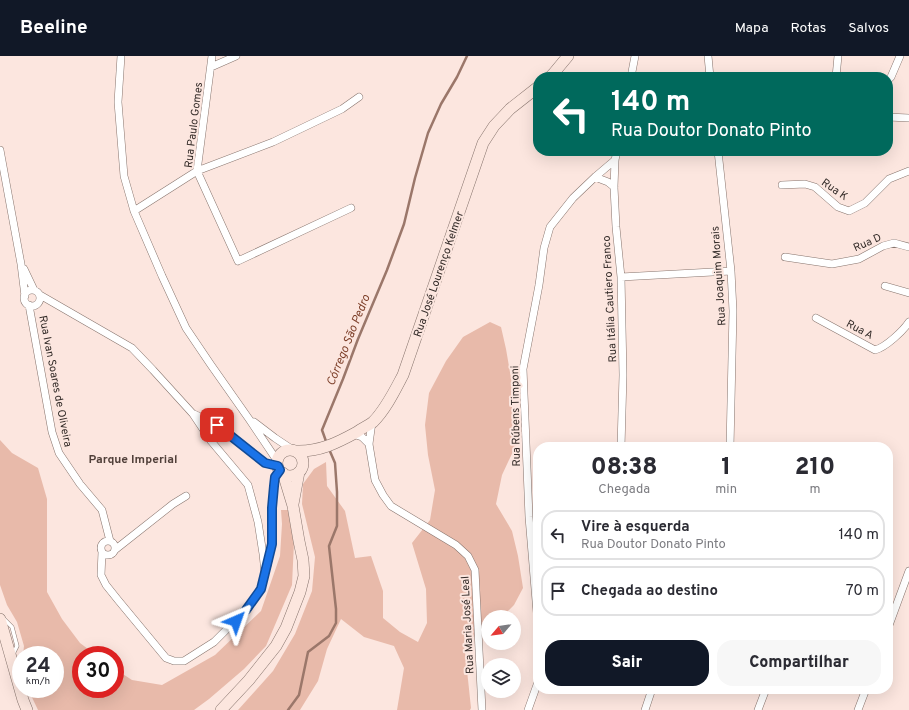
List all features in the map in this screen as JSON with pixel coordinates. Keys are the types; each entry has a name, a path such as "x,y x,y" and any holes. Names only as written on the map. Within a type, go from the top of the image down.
{"main road":[{"path":"555,72 568,56"},
{"name":"Rua José Lourenço Kelmer","path":"294,451 302,452 324,448 340,442 372,422 392,397 404,375 483,143 494,126 510,109 533,91"},
{"name":"Rua José Lourenço Kelmer","path":"301,469 324,448"},
{"path":"222,710 249,680 276,646 286,628 300,592 304,576 304,560 293,506 280,468 281,454 289,450 294,451 301,457 301,469 293,506"},
{"path":"280,468 291,476 295,475 301,469"},
{"path":"0,619 27,710"}],"street":[{"path":"121,56 118,102 124,176 134,211 186,328 210,365 249,419 280,468"},
{"name":"Rua Paulo Gomes","path":"212,56 197,171 238,261 351,208"},
{"path":"211,67 236,56"},
{"path":"632,72 635,56"},
{"path":"708,56 710,72"},
{"path":"836,72 838,56"},
{"path":"893,72 900,56"},
{"path":"134,211 197,171 273,142 342,109 359,97"},
{"path":"893,117 909,118"},
{"path":"0,150 21,264 26,301 29,305 35,305 39,301 37,292 21,264"},
{"name":"Rua Itália Cautiero Franco","path":"616,156 614,187 621,276 623,374 621,442"},
{"name":"Rua Joaquim Morais","path":"718,156 733,311 730,442"},
{"name":"Rua Rúbens Timponi","path":"533,565 529,517 523,369 539,285 544,248 550,227 573,198 594,177 615,160"},
{"name":"Rua K","path":"782,185 805,184 815,187 838,207 849,211 866,203 889,179 909,171"},
{"path":"594,177 608,182 614,187"},
{"name":"Rua D","path":"785,257 832,264 859,259 882,246 894,243 909,247"},
{"path":"621,276 730,271"},
{"path":"885,286 909,293"},
{"path":"25,296 29,290 37,292 132,348 193,414 211,441 248,485 258,522 265,573"},
{"name":"Rua Ivan Soares de Oliveira","path":"29,305 52,432 59,453 80,484 102,510 110,541"},
{"name":"Rua A","path":"816,318 876,350 880,349 904,329 909,322"},
{"path":"193,414 217,425 265,463 280,468"},
{"path":"249,419 294,451"},
{"name":"Rua Maria José Leal","path":"372,422 369,444 375,480 383,495 391,506 456,545 468,556 476,570 482,710"},
{"path":"353,434 362,437 369,444"},
{"path":"104,519 102,575 106,585 166,658 174,661 184,661 214,642 246,610 261,589 272,544 272,508 274,486 275,477 280,468"},
{"path":"102,575 110,556 116,549 173,504 186,496"},
{"path":"110,556 105,555 102,549 103,543 110,541 114,544 116,549"},
{"path":"893,614 909,571"},
{"path":"528,710 534,694"},
{"path":"644,710 650,694"},
{"path":"758,710 764,694"},
{"path":"858,710 864,694"}],"lane":[{"path":"0,614 12,627 17,646 11,657"}],"shaded area":[{"path":"490,322 501,327 512,384 512,414 516,445 502,475 496,504 512,531 523,588 514,605 509,610 481,610 481,633 464,642 470,710 397,710 404,668 394,646 364,637 341,619 327,649 318,681 300,710 238,710 273,671 295,634 312,591 315,557 302,504 303,484 314,469 326,462 327,486 345,511 355,558 371,556 383,591 383,618 400,632 418,642 427,623 426,589 412,543 430,520 435,490 428,455 425,425 429,393 446,361 463,337"},
{"path":"0,440 12,453 38,468 47,499 47,592 62,619 80,643 84,646 72,646 72,698 124,698 124,675 132,680 162,685 215,655 261,611 280,556 282,524 281,510 289,510 294,542 292,585 266,646 244,669 194,710 38,710 32,698 64,698 64,646 24,646 17,622 7,605 0,585"}],"waterway":[{"name":"Córrego São Pedro","path":"327,444 322,430 387,270 404,224 428,133 441,104 457,77 467,56"},
{"name":"Córrego São Pedro","path":"288,710 299,695 308,652 329,636 336,623 336,609 329,546 337,526 337,492 335,463 329,449"}],"district":[{"name":"Parque Imperial","path":"133,459"}],"route":[{"path":"217,425 265,463 278,466 280,470 275,477 272,508 272,544 261,589 236,621"}]}
